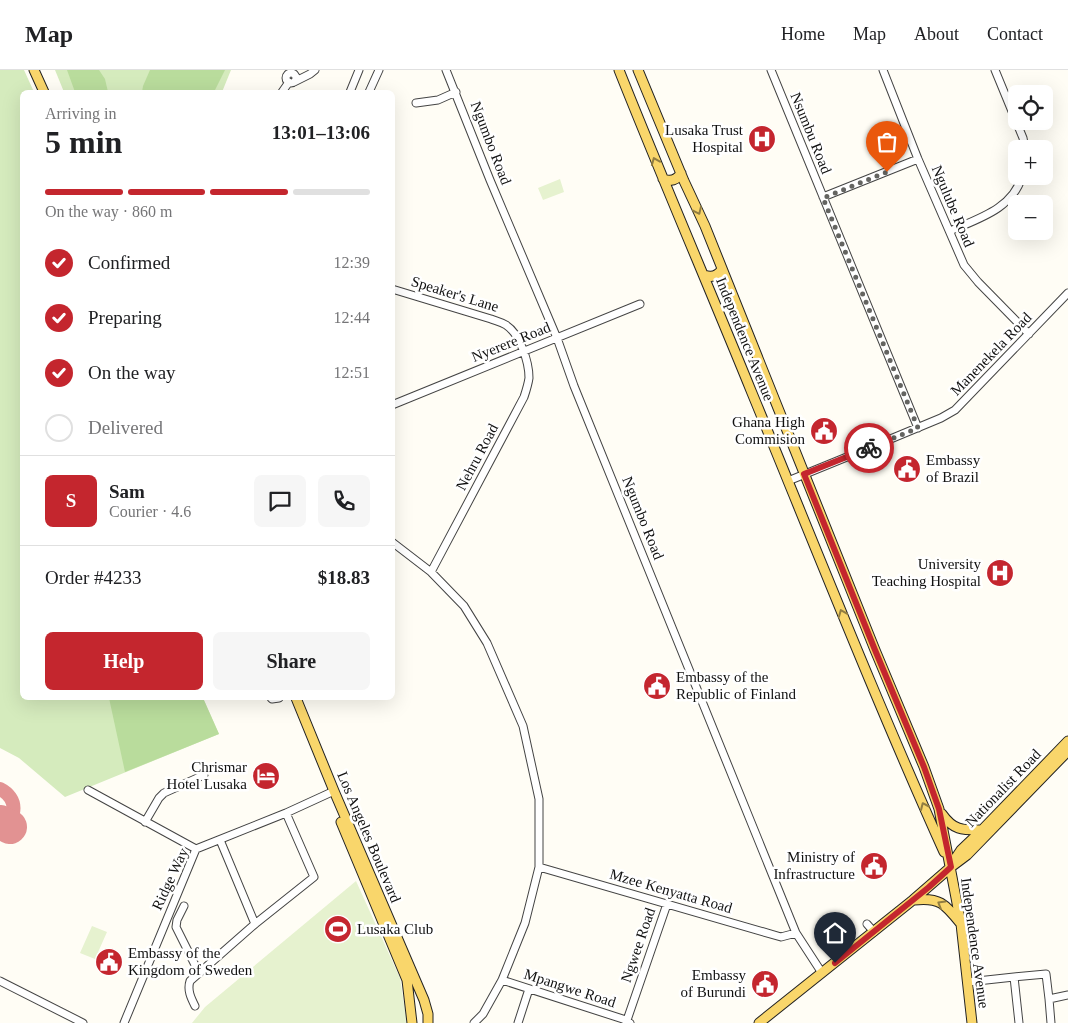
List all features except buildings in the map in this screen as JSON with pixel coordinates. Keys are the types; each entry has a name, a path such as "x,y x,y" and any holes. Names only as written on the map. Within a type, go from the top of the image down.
{"main road":[{"path":"34,70 43,90"},
{"path":"40,70 48,90"},
{"name":"Independence Avenue","path":"619,70 860,658 951,867"},
{"name":"Independence Avenue","path":"638,70 705,226 875,650 924,767 939,809 961,924 972,1023"},
{"path":"665,183 683,177"},
{"path":"706,280 724,273"},
{"path":"860,658 875,650"},
{"name":"Los Angeles Boulevard","path":"291,700 424,1000 428,1014 428,1023"},
{"name":"Los Angeles Boulevard","path":"297,700 407,980 412,1023"},
{"name":"Nationalist Road","path":"951,867 961,850 1068,741"},
{"name":"Nationalist Road","path":"951,867 967,855 1068,750"},
{"path":"939,809 948,822 958,829 982,830"},
{"path":"759,1023 874,932 951,867"},
{"path":"913,900 930,899 938,901 961,924"},
{"name":"Los Angeles Boulevard","path":"418,987 423,1023"},
{"name":"Los Angeles Boulevard","path":"408,988 414,998 418,1023"}],"street":[{"path":"351,90 359,70"},
{"path":"370,90 379,70"},
{"name":"Ngumbo Road","path":"446,70 557,338 574,386 796,933 822,973"},
{"name":"Nsumbu Road","path":"771,70 918,428"},
{"name":"Ngulube Road","path":"883,70 918,159 962,260 971,274 1028,334"},
{"path":"996,70 1008,101"},
{"path":"292,82 286,78 287,75 312,72"},
{"path":"284,90 292,82 312,72"},
{"path":"416,102 438,100 456,92"},
{"path":"823,198 918,159"},
{"path":"950,231 1002,206 1018,185"},
{"name":"Speaker's Lane","path":"395,290 501,322 513,332 523,352"},
{"name":"Manenekela Road","path":"788,480 949,414 962,405 1068,293"},
{"name":"Nyerere Road","path":"395,404 640,304"},
{"name":"Nehru Road","path":"431,572 524,397 529,376 523,352"},
{"path":"395,544 431,572 464,606 487,643 523,726 538,799 539,866 525,923 502,980 483,1014 474,1023"},
{"path":"145,822 164,793 204,776"},
{"path":"88,790 196,849"},
{"name":"Ridge Way","path":"124,1023 196,849 286,813 332,792"},
{"path":"196,1006 188,986 190,981 255,924 314,877 286,813"},
{"path":"220,840 255,924"},
{"name":"Mzee Kenyatta Road","path":"539,866 781,937 796,933"},
{"name":"Ngwee Road","path":"627,1022 667,904"},
{"path":"184,906 177,920 176,927 199,973"},
{"path":"867,924 874,932"},
{"path":"968,982 1046,974 1050,998 1050,1023"},
{"path":"1014,977 1019,1023"},
{"name":"Mpangwe Road","path":"502,980 627,1022"},
{"path":"0,981 83,1023"},
{"path":"518,1023 528,989"},
{"path":"1050,998 1068,996"}],"green space":[{"path":"0,70 24,70 33,90 20,90 20,700 204,700 219,734 65,797 19,758 0,748"},
{"path":"55,70 231,70 223,90 63,90"},
{"path":"67,70 99,70 105,79 108,90 74,90"},
{"path":"150,70 225,70 215,90 142,90"},
{"path":"560,179 564,192 543,200 538,188"},
{"path":"109,700 204,700 219,734 125,772"},
{"name":"Lusaka Club","path":"356,881 400,978 407,1023 192,1023 205,1007"},
{"path":"92,926 107,932 95,959 80,953"}],"taxiway":[{"path":"0,789 10,797 14,808 10,819 0,828"}],"runway":[{"path":"0,822 10,827"}],"way so far":[{"path":"869,448 918,428 823,198 887,172"}],"place":[{"name":"Lusaka Trust Hospital","path":"762,139"},
{"name":"Ghana High Commision","path":"824,431"},
{"name":"Embassy of Brazil","path":"907,469"},
{"name":"University Teaching Hospital","path":"1000,573"},
{"name":"Embassy of the Republic of Finland","path":"657,686"},
{"name":"Chrismar Hotel Lusaka","path":"266,776"},
{"name":"Ministry of Infrastructure","path":"874,866"},
{"name":"Lusaka Club","path":"338,929"},
{"name":"Embassy of the Kingdom of Sweden","path":"109,962"},
{"name":"Embassy of Burundi","path":"765,984"}],"route":[{"path":"835,963 951,867 939,809 924,767 804,474 869,448"}]}
